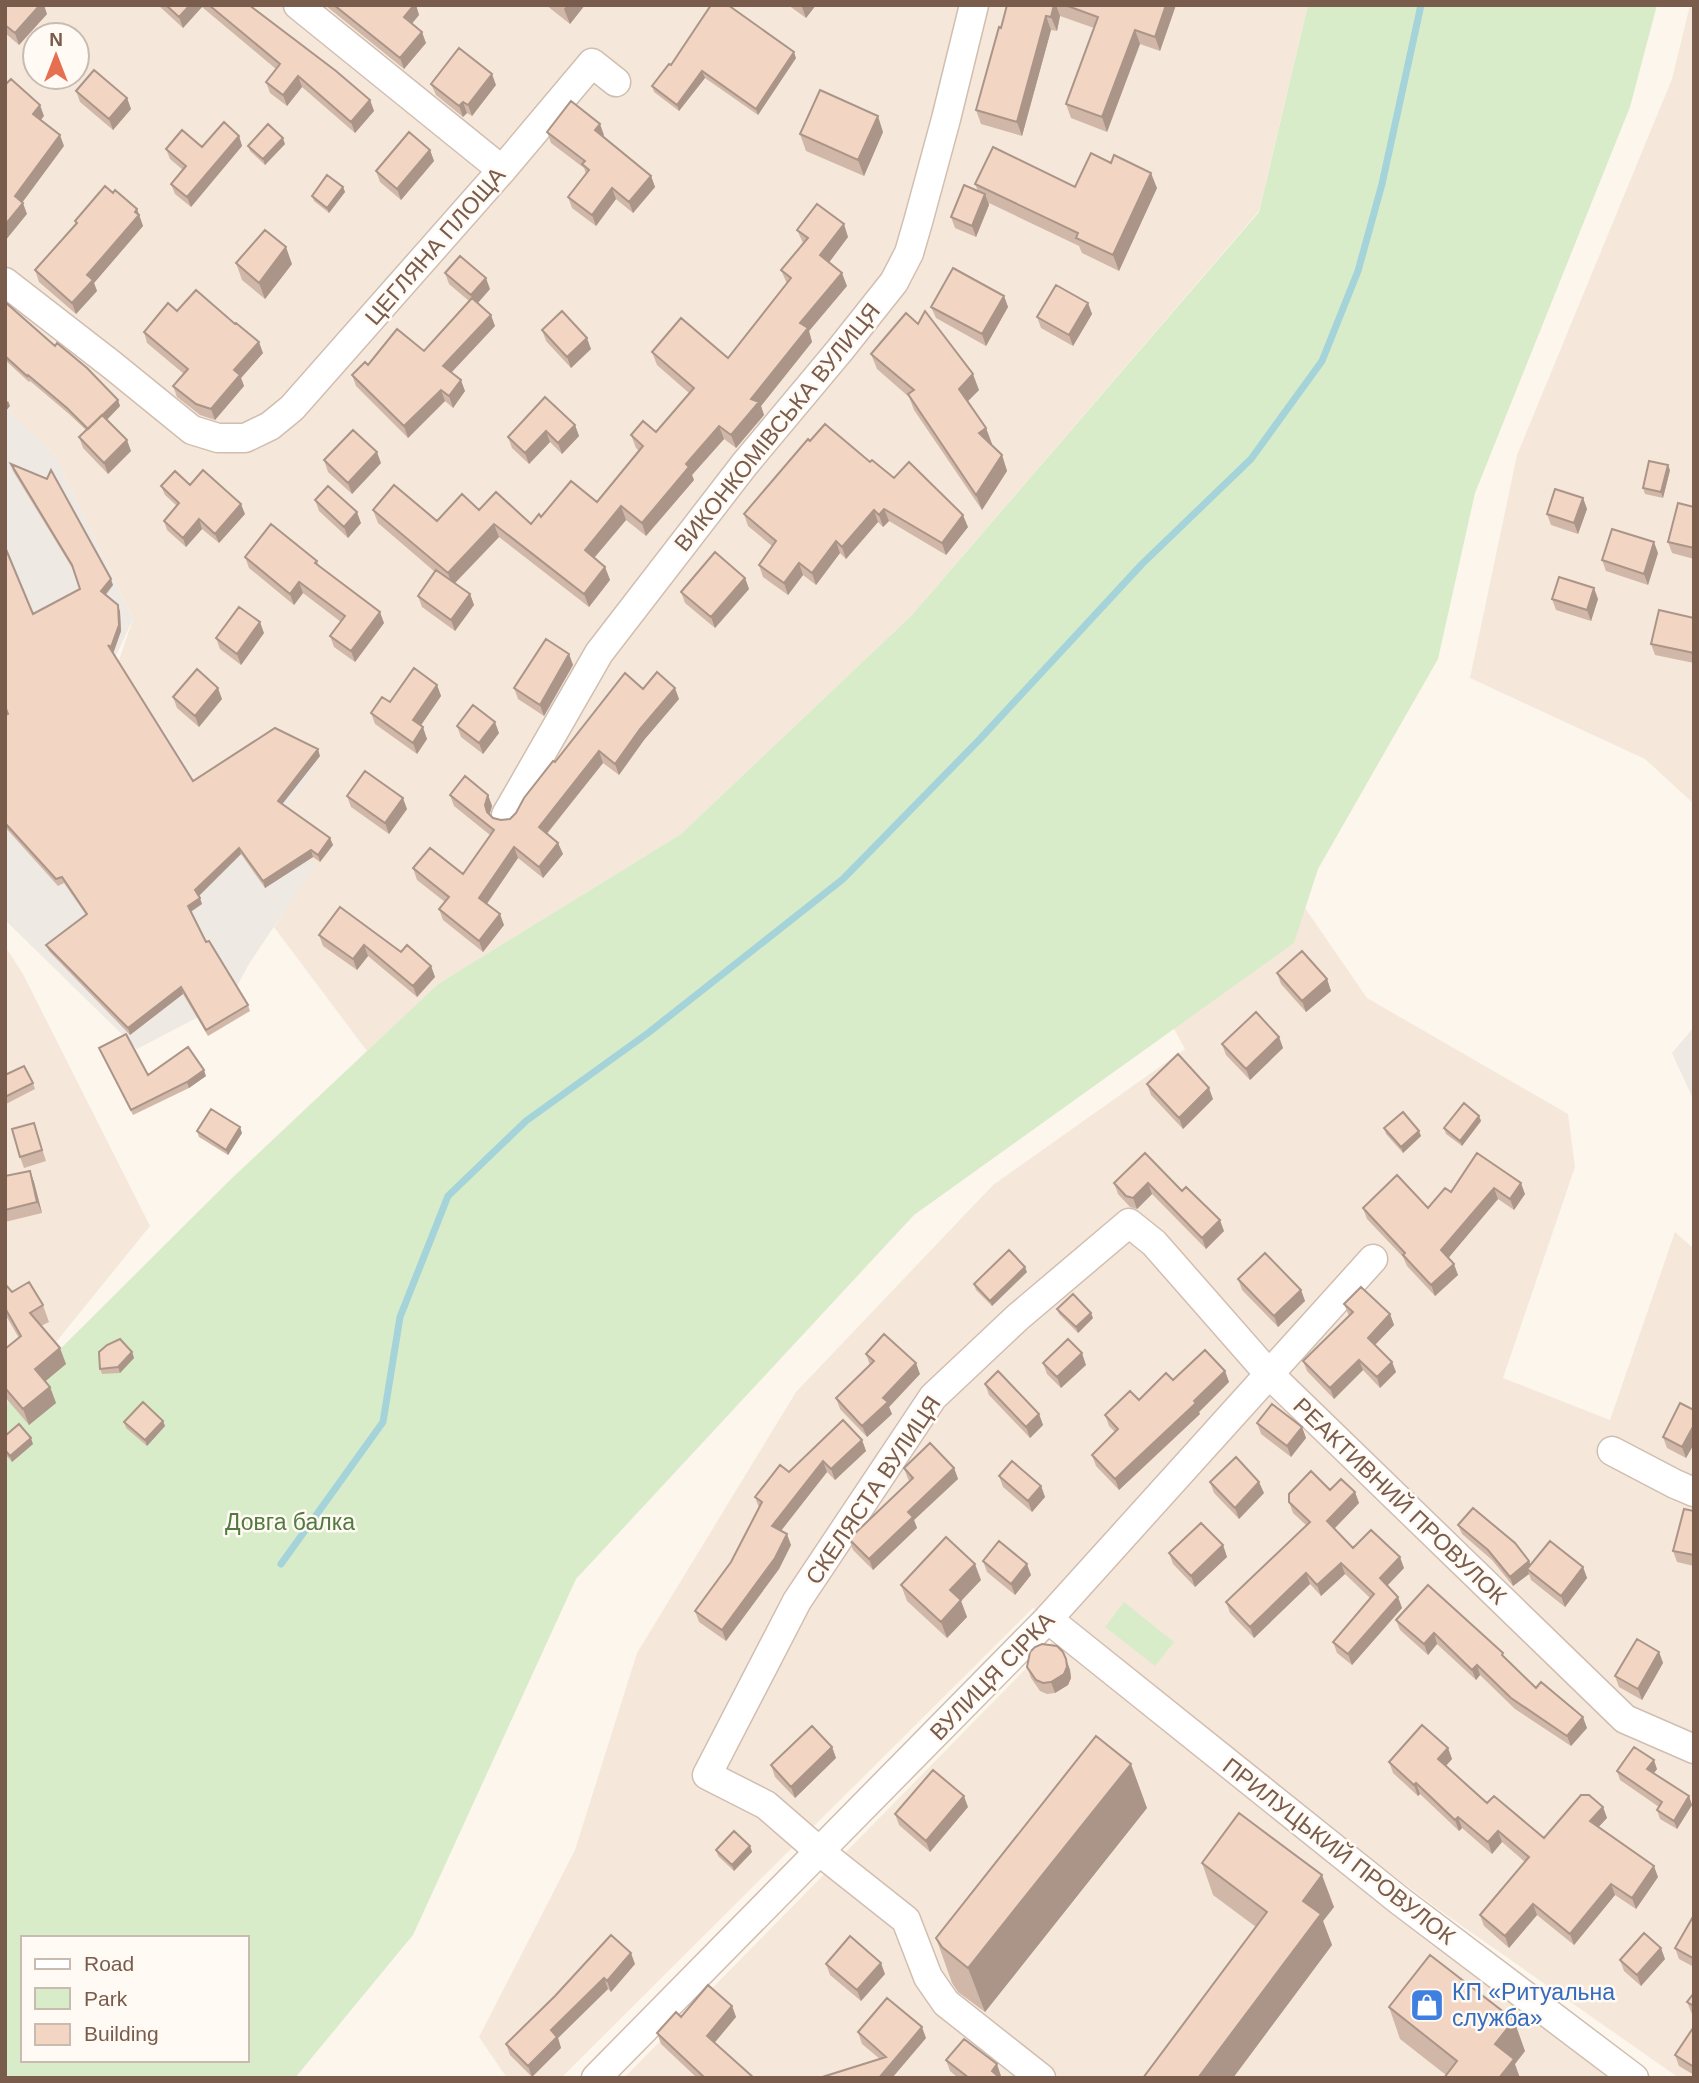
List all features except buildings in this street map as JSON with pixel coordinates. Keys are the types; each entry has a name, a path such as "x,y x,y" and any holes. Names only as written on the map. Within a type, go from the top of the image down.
{"street":[{"path":"298,5 502,170"},
{"name":"ВИКОНКОМІВСЬКА ВУЛИЦЯ","path":"506,815 599,653 744,465 894,282 909,253 918,222 974,5"},
{"name":"ЦЕГЛЯНА ПЛОЩА","path":"5,282 192,430 218,438 245,438 270,426 292,408 502,170 592,63 616,82"},
{"name":"РЕАКТИВНИЙ ПРОВУЛОК","path":"1129,1223 1154,1242 1269,1374 1625,1719 1694,1749"},
{"name":"СКЕЛЯСТА ВУЛИЦЯ","path":"819,1852 766,1805 707,1774 797,1601 933,1397 1018,1317 1129,1223"},
{"name":"ВУЛИЦЯ СІРКА","path":"596,2078 1048,1619 1373,1259"},
{"path":"1612,1451 1694,1492"},
{"name":"ПРИЛУЦЬКИЙ ПРОВУЛОК","path":"1048,1619 1400,1901 1634,2078"},
{"path":"819,1852 906,1920 928,1978 946,2003 1041,2078"}],"shaded area":[{"path":"5,5 1308,5 1259,211 912,615 681,834 438,984 367,1051 274,927 314,865 197,781 118,663 133,619 56,457 5,407"},
{"path":"1690,5 1694,5 1694,804 1645,759 1470,678 1517,455 1672,79"},
{"path":"5,407 56,457 133,619 115,658 197,781 278,731 323,755 269,832 315,865 249,964 229,1001 137,1049 5,920"},
{"path":"1267,853 1367,998 1568,1114 1575,1167 1503,1378 1610,1420 1675,1232 1694,1249 1694,2078 1679,2078 1442,1912 1033,1608 561,2078 507,2078 479,2037 575,1850 637,1653 796,1392 993,1185 1185,1049 1121,932"},
{"path":"5,946 23,974 150,1226 10,1399 5,1409"},
{"path":"1694,1027 1694,1101 1672,1053"},
{"path":"1053,1641 1610,2078 624,2078"}],"green space":[{"name":"Довга балка","path":"1308,5 1657,5 1630,107 1475,493 1438,659 1318,869 1294,943 914,1215 576,1579 413,1935 295,2078 5,2078 5,1409 10,1399 230,1180 438,984 681,834 912,615 1259,212"},
{"path":"1124,1602 1174,1642 1155,1666 1105,1627"}],"waterway":[{"path":"281,1564 383,1422 400,1317 448,1196 526,1121 648,1033 843,879 980,739 1142,564 1251,459 1322,361 1358,271 1382,184 1421,5"}],"place":[{"name":"КП «Ритуальна служба»","path":"1427,2005"}]}
